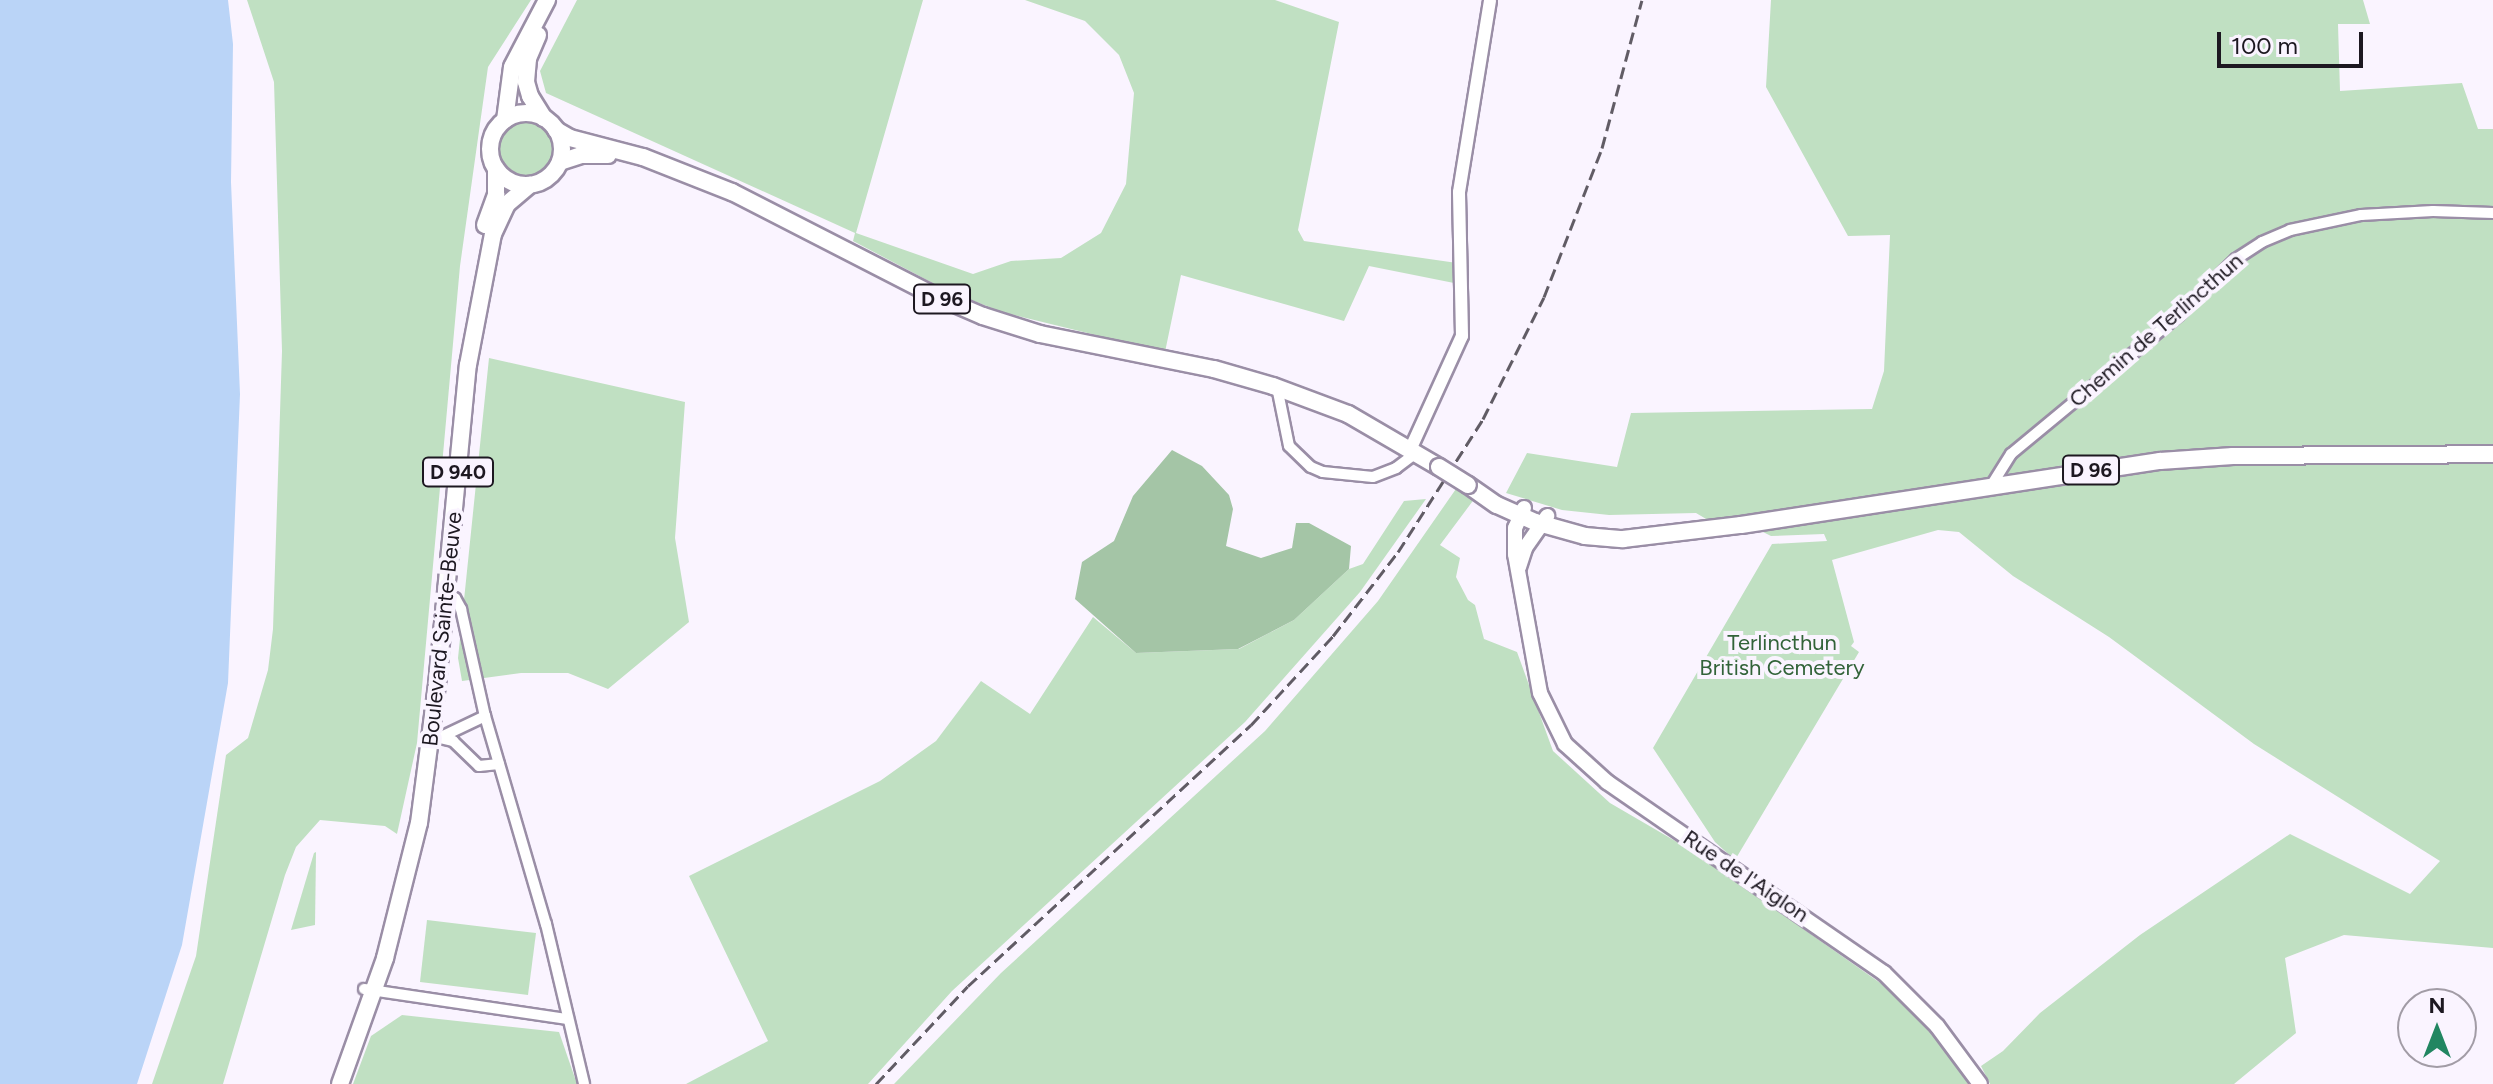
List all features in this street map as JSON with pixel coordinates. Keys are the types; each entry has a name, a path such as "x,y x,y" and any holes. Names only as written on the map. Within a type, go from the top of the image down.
{"main road":[{"path":"547,0 510,72 509,108 491,143 496,169 509,181 530,185 548,178 560,162 562,147 528,92 527,69 535,42 558,0"},
{"path":"505,120 524,113 550,124"},
{"name":"D 96","path":"550,124 570,138 636,155 702,180 959,307 1040,334 1230,373 1348,414 1468,485 1545,520 1620,531 1693,531 2195,458 2493,454"},
{"name":"D 96","path":"560,162 585,154 611,155 702,180"},
{"name":"D 940","path":"481,294 483,237 496,194 496,169"},
{"name":"D 940","path":"481,294 498,217 513,197 530,185"},
{"name":"Boulevard Sainte-Beuve","path":"340,1084 409,866 425,773 436,737 468,365 481,294"},
{"name":"Rue de l'Aiglon","path":"1522,512 1513,542 1540,693 1550,720 1580,760 1877,967 1937,1026 1980,1084"},
{"path":"1519,567 1525,548 1545,520"},
{"name":"Boulevard Sainte-Beuve","path":"331,1084 369,991"}],"street":[{"path":"1277,387 1289,446 1311,467 1373,477 1401,465 1413,451 1462,336 1459,182 1490,0"},
{"name":"Chemin de Terlincthun","path":"1991,486 1998,469 2011,454 2179,315 2236,259 2262,242 2290,230 2361,215 2493,213"},
{"path":"446,596 455,598 461,609 485,716 534,876 584,1084"},
{"path":"436,737 485,716"},
{"path":"436,737 457,744 479,766 499,764"},
{"path":"369,991 568,1019"}],"green space":[{"path":"247,0 531,0 488,67 460,266 417,743 397,834 385,826 320,820 296,847 285,875 223,1084 152,1084 196,956 226,755 248,738 268,670 273,629 282,351 274,82"},
{"path":"577,0 923,0 856,233 973,274 1011,261 1061,258 1101,233 1126,184 1134,93 1119,55 1085,21 1025,0 1275,0 1339,22 1298,230 1304,241 1457,263 1459,284 1369,266 1344,321 1181,275 1165,352 1002,312 946,290 853,241 855,233 546,93 540,71"},
{"path":"1771,0 2363,0 2370,24 2338,24 2340,91 2462,83 2478,129 2493,129 2493,446 2262,448 2140,454 1713,523 1696,513 1609,515 1562,510 1506,493 1527,453 1617,467 1631,413 1872,409 1884,371 1890,235 1848,236 1766,87"},
{"path":"526,120 537,122 546,129 553,138 553,160 546,169 537,176 526,178 515,176 506,169 499,160 497,149 499,138 506,129 515,122"},
{"path":"489,358 685,402 675,538 689,622 608,689 568,673 521,673 462,681 458,658"},
{"path":"1172,450 1202,466 1229,495 1233,509 1226,546 1261,558 1292,548 1296,523 1309,523 1351,546 1349,569 1294,620 1238,649 1136,653 1075,599 1082,562 1114,541 1133,496"},
{"name":"Terlincthun British Cemetery","path":"2290,462 2493,462 2493,948 2344,935 2285,958 2296,1033 2234,1084 1990,1084 1981,1066 2003,1051 2040,1013 2140,935 2290,834 2410,894 2440,861 2254,744 2109,637 2013,576 1959,532 1938,530 1832,560 1854,642 1851,646 1859,652 1735,860 1715,842 1653,748 1772,544 1827,541 1824,534 1771,536 1757,529 2104,475 2174,467"},
{"path":"1458,486 1475,498 1440,545 1460,558 1456,577 1468,600 1475,605 1484,639 1517,652 1553,751 1610,803 1689,849 1896,994 1949,1054 1968,1084 894,1084 1001,973 1265,731 1378,601"},
{"path":"1426,499 1360,592 1245,722 952,991 868,1084 686,1084 768,1041 689,876 880,781 936,741 981,681 1030,714 1093,617 1136,653 1239,649 1294,620 1349,569 1363,564 1404,501"},
{"path":"314,853 315,925 291,930"},
{"path":"427,920 536,933 528,995 420,982"},
{"path":"402,1015 559,1032 577,1084 353,1084 371,1036"}],"water":[{"path":"0,0 228,0 233,44 231,182 240,394 228,683 182,945 137,1084 0,1084"}],"railway":[{"path":"876,1084 968,986 1251,725 1333,636 1398,552 1483,419 1544,297 1602,148 1642,0"}]}
